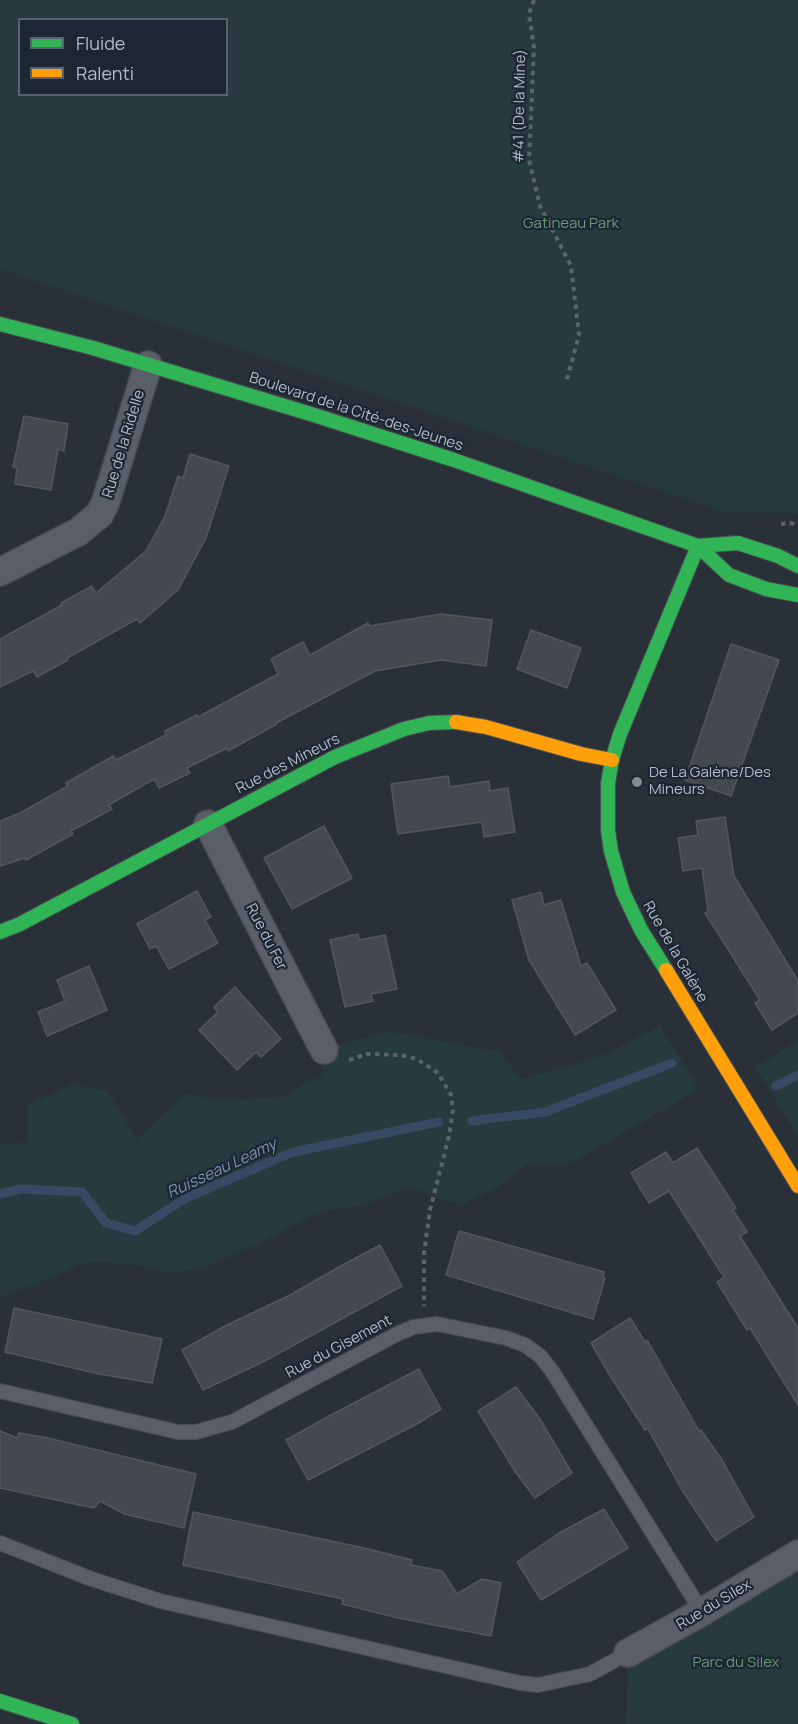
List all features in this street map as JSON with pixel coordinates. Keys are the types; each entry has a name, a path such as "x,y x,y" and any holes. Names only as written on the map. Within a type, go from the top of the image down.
{"main road":[{"name":"Boulevard de la Cité-des-Jeunes","path":"0,324 93,348 445,457 698,546 738,543 778,556 798,566"},
{"name":"Boulevard de la Cité-des-Jeunes","path":"698,546 729,575 766,589 798,595"},
{"name":"Rue de la Galène","path":"698,546 620,734 608,783 608,830 616,872 623,892 651,948 798,1186"},
{"name":"Rue des Mineurs","path":"0,933 335,757 404,729 429,723 453,722 486,727 581,754 612,760"},
{"path":"0,1701 72,1724"}],"street":[{"name":"Rue de la Ridelle","path":"0,572 78,532 100,514 148,365"},
{"name":"Rue du Fer","path":"208,824 324,1050"},
{"name":"Rue du Silex","path":"628,1653 702,1612 798,1554"}],"lane":[{"name":"Rue du Gisement","path":"0,1391 178,1432 196,1432 232,1422 399,1333 425,1324 454,1326 506,1338 525,1345 540,1356 552,1371 702,1612"},
{"path":"0,1543 89,1578 160,1601 520,1683 547,1683 591,1674 628,1653"}],"path":[{"name":"#41 (De la Mine)","path":"534,0 529,14 534,48 529,160 540,206 570,266 579,335 566,383"},
{"path":"324,1050 351,1060 367,1054 401,1055 417,1059 438,1073 451,1095 453,1110 449,1136 429,1210 424,1253 425,1324"}],"green space":[{"name":"Gatineau Park","path":"0,0 798,0 798,515 725,512 0,269"},
{"path":"660,1026 699,1089 572,1163 527,1164 498,1187 463,1204 409,1187 367,1204 317,1213 259,1244 202,1268 169,1273 144,1266 99,1262 78,1264 59,1275 0,1298 0,1145 28,1142 27,1105 73,1084 108,1092 137,1139 186,1093 224,1101 288,1096 303,1083 322,1075 324,1050 386,1031 501,1052 520,1079 607,1053"},
{"path":"798,1041 798,1136 755,1067"},
{"name":"Parc du Silex","path":"798,1554 798,1724 626,1724 628,1653"}],"building":[{"path":"24,416 68,424 64,451 58,449 51,490 15,484 17,468 13,467"},
{"path":"190,454 229,466 206,538 178,590 140,623 137,619 37,677 33,671 0,687 0,639 92,586 96,593 146,551 165,516 178,476 183,478"},
{"path":"441,614 492,620 486,666 441,660 375,671 228,751 227,748 187,768 190,773 159,788 154,779 109,805 112,809 71,831 73,834 26,860 25,858 0,866 0,821 22,812 68,786 66,783 113,756 116,760 166,735 165,731 197,715 198,717 278,674 271,659 303,642 310,655 368,623 369,626"},
{"path":"531,630 581,648 567,688 517,669"},
{"path":"731,644 779,660 731,796 685,780"},
{"path":"448,776 450,787 489,781 490,791 508,788 515,832 484,837 482,822 398,834 391,784"},
{"path":"725,817 734,876 798,981 798,1013 772,1030 755,1003 760,1000 705,913 708,911 702,868 683,871 678,838 698,835 696,821"},
{"path":"324,826 352,878 292,909 264,858"},
{"path":"197,891 211,917 205,920 218,943 169,969 156,946 150,949 137,924"},
{"path":"541,892 544,905 561,900 581,966 587,963 616,1010 575,1035 529,960 512,900"},
{"path":"358,934 359,940 385,935 397,989 371,994 373,1001 345,1007 330,940"},
{"path":"89,966 107,1010 47,1036 38,1012 65,1001 57,980"},
{"path":"235,987 281,1039 261,1057 256,1052 237,1070 199,1030 218,1012 214,1007"},
{"path":"697,1148 736,1208 733,1210 747,1232 740,1236 798,1328 798,1405 750,1328 747,1330 717,1282 724,1277 669,1191 649,1203 631,1173 666,1152 673,1163"},
{"path":"459,1231 604,1272 603,1278 605,1278 593,1319 446,1275"},
{"path":"380,1245 402,1286 261,1363 203,1390 182,1350 227,1325 290,1295"},
{"path":"14,1308 162,1339 152,1383 99,1374 5,1352"},
{"path":"630,1318 645,1342 647,1340 699,1431 701,1430 722,1460 754,1517 716,1541 682,1490 648,1429 645,1430 591,1343"},
{"path":"419,1369 441,1409 417,1424 308,1480 286,1440"},
{"path":"516,1387 540,1419 572,1473 535,1498 516,1473 478,1411"},
{"path":"0,1431 17,1438 19,1433 48,1438 196,1474 184,1528 124,1514 100,1501 94,1508 0,1488"},
{"path":"604,1509 628,1548 541,1600 517,1562 559,1533"},
{"path":"193,1512 412,1560 411,1565 442,1571 457,1594 482,1579 501,1583 491,1636 398,1618 342,1604 343,1599 183,1565"}],"waterway":[{"name":"Ruisseau Leamy","path":"472,1121 545,1112 672,1063"},
{"path":"776,1086 798,1075"},
{"name":"Ruisseau Leamy","path":"0,1194 21,1189 82,1192 106,1223 135,1231 186,1198 293,1152 439,1122"}],"traffic: fast":[{"path":"0,324 93,348 314,415 454,460 698,546 738,543 778,556 798,566"},
{"path":"666,970 641,930 623,892 611,851 608,830 608,783 620,734 698,546"},
{"path":"698,546 729,575 766,589 798,595"},
{"path":"0,932 20,924 335,757 404,729 429,723 456,722"},
{"path":"0,1701 72,1724"}],"traffic: slow":[{"path":"456,722 486,727 581,754 612,760"},
{"path":"666,970 798,1186"}],"place":[{"name":"De La Galène/Des Mineurs","path":"637,782"}]}
